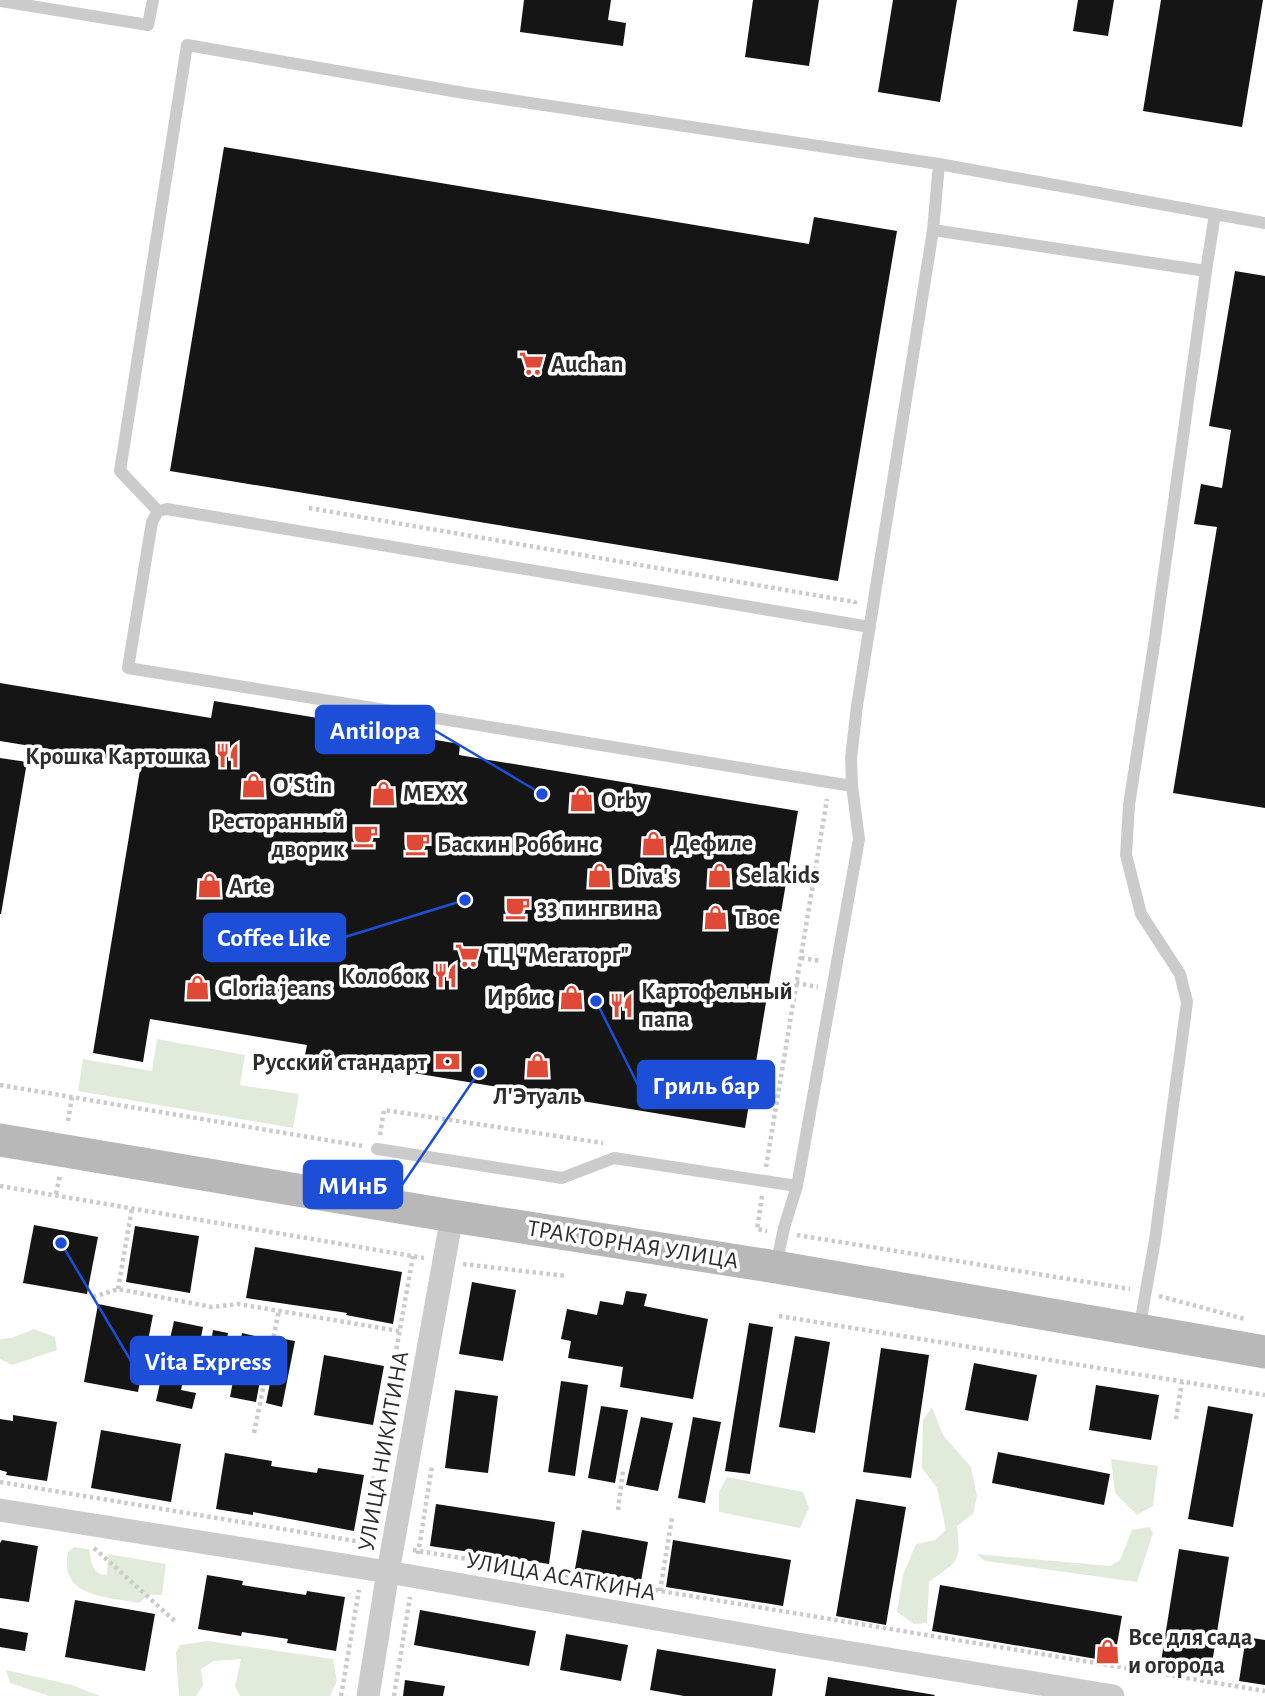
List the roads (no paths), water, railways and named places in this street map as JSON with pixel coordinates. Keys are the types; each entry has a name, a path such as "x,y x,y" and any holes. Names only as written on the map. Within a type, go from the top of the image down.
{"main road":[{"name":"ТРАКТОРНАЯ УЛИЦА","path":"0,1140 452,1216 776,1266 1265,1352"}],"street":[{"name":"УЛИЦА НИКИТИНА","path":"368,1696 452,1216"},
{"name":"УЛИЦА АСАТКИНА","path":"0,1510 388,1572 1113,1696"}],"lane":[{"path":"0,1 148,25 153,0"},
{"path":"158,511 120,471 187,45 464,93 939,164 1265,223"},
{"path":"776,1266 797,1186 859,839 851,758 933,230 939,164"},
{"path":"1138,1330 1146,1291 1187,1002 1180,974 1141,914 1126,855 1129,805 1215,214"},
{"path":"933,230 1206,271"},
{"path":"852,786 128,668 152,522 158,511 167,509 870,627"},
{"path":"377,1149 562,1178 614,1158 797,1186"}],"place":[{"name":"Auchan","path":"531,364"},
{"name":"Крошка Картошка","path":"227,756"},
{"name":"O'Stin","path":"253,785"},
{"name":"MEXX","path":"383,793"},
{"name":"Antilopa","path":"542,794"},
{"name":"Orby","path":"581,800"},
{"name":"Ресторанный дворик","path":"365,835"},
{"name":"Дефиле","path":"653,843"},
{"name":"Баскин Роббинс","path":"417,844"},
{"name":"Selakids","path":"719,875"},
{"name":"Diva's","path":"600,876"},
{"name":"Arte","path":"209,886"},
{"name":"Coffee Like","path":"465,900"},
{"name":"33 пингвина","path":"517,908"},
{"name":"Твое","path":"715,917"},
{"name":"ТЦ \"Мегаторг\"","path":"467,955"},
{"name":"Колобок","path":"446,976"},
{"name":"Gloria jeans","path":"198,988"},
{"name":"Ирбис","path":"571,997"},
{"name":"Гриль бар","path":"596,1001"},
{"name":"Картофельный папа","path":"621,1005"},
{"name":"Русский стандарт","path":"447,1062"},
{"name":"Л'Этуаль","path":"537,1065"},
{"name":"МИнБ","path":"479,1072"},
{"name":"Vita Express","path":"61,1243"},
{"name":"Все для сада и огорода","path":"1108,1651"}]}
